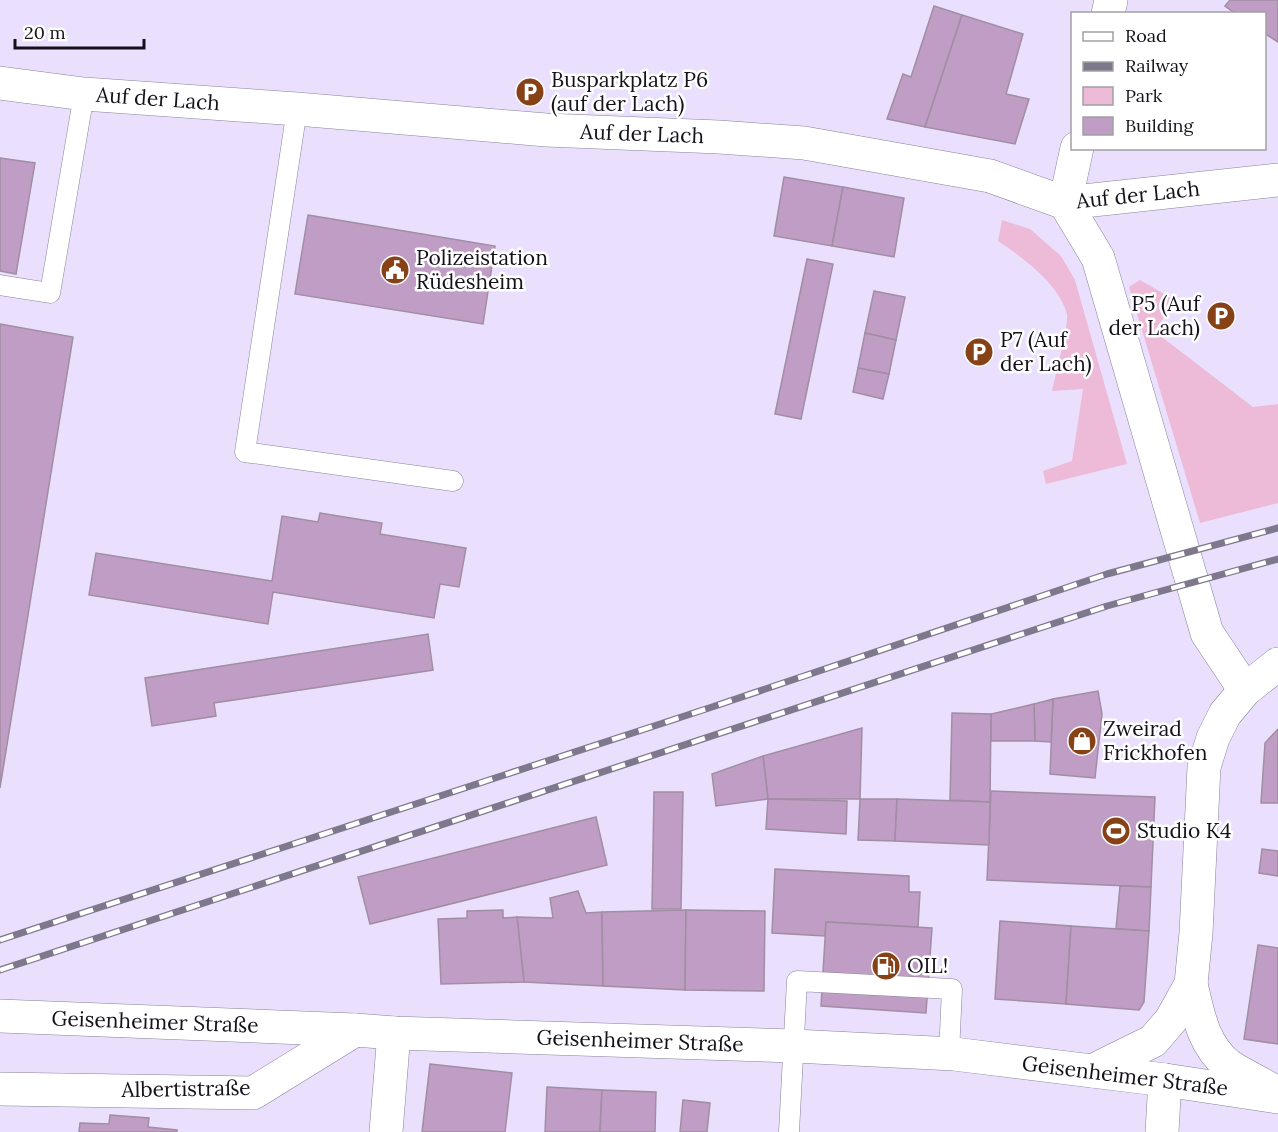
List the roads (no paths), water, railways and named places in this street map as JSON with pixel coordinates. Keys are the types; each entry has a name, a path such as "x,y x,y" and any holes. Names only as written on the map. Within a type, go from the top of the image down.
{"street":[{"name":"Auf der Lach","path":"0,83 84,94 546,130 804,143 990,176 1065,203 1278,180"},
{"path":"1077,150 1065,203 1098,258 1207,633 1245,690"},
{"path":"1278,664 1245,690 1225,714 1213,738 1204,767 1196,933 1191,984 1198,1017 1208,1043 1228,1065 1278,1095"},
{"path":"1092,1071 1153,1041 1171,1020 1191,984"},
{"name":"Geisenheimer Straße","path":"0,1016 949,1054 1278,1095"},
{"name":"Albertistraße","path":"0,1089 252,1093 355,1030"},
{"path":"386,1132 394,1033"},
{"path":"1162,1132 1165,1080"}],"lane":[{"path":"0,285 50,292 84,94"},
{"path":"297,109 245,452 453,481"},
{"path":"789,1132 797,981 952,989 949,1054"}],"railway":[{"path":"0,940 709,708 1107,574 1278,528"},
{"path":"0,970 1107,606 1278,559"}],"place":[{"name":"Busparkplatz P6 (auf der Lach)","path":"530,92"},
{"name":"Polizeistation Rüdesheim","path":"395,270"},
{"name":"P5 (Auf der Lach)","path":"1221,316"},
{"name":"P7 (Auf der Lach)","path":"979,352"},
{"name":"Zweirad Frickhofen","path":"1082,741"},
{"name":"Studio K4","path":"1116,831"},
{"name":"OIL!","path":"886,966"}]}
